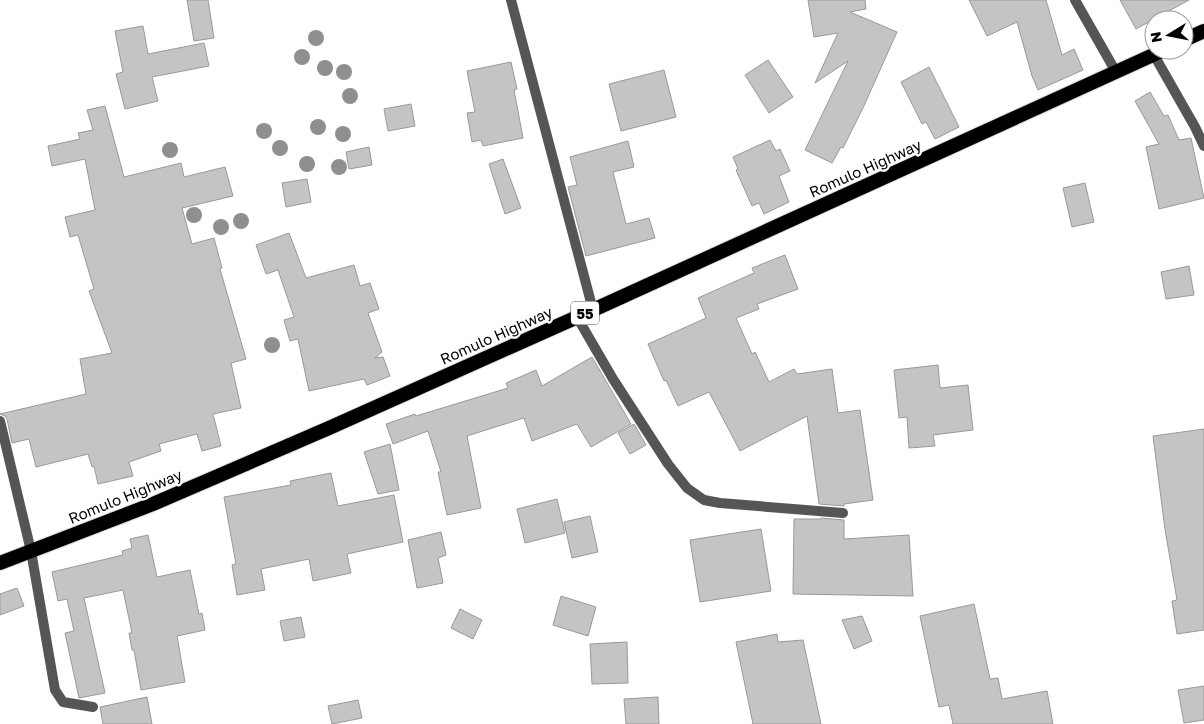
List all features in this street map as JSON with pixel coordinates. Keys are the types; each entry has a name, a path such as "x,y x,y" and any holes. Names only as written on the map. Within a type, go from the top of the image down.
{"highway":[{"name":"Romulo Highway","path":"0,563 153,504 329,428 1144,60"}],"street":[{"path":"511,0 593,310"},
{"path":"1076,0 1116,72"},
{"path":"1162,60 1204,146"},
{"path":"577,317 613,380 668,464 687,488 704,500 843,513"},
{"path":"0,421 31,551 55,690 62,702 93,707"}],"building":[{"path":"187,0 208,0 214,38 194,41"},
{"path":"808,0 865,0 866,9 850,12 897,32 863,108 843,148 841,147 832,163 805,150 848,61 815,83 838,33 814,37"},
{"path":"969,0 1046,0 1062,55 1074,49 1083,70 1038,90 1032,76 1017,22 987,36"},
{"path":"1120,0 1189,0 1171,10 1144,10 1144,25 1136,29"},
{"path":"143,26 148,54 204,43 209,66 152,77 158,101 125,109 116,74 123,72 115,31"},
{"path":"768,60 793,97 769,113 745,75"},
{"path":"511,62 517,89 514,90 523,138 483,146 481,140 472,142 467,113 475,112 467,71"},
{"path":"929,67 959,127 935,139 926,122 922,124 901,82"},
{"path":"664,70 676,117 621,131 609,84"},
{"path":"1150,92 1164,116 1168,115 1179,140 1191,138 1204,198 1159,209 1146,147 1159,144 1135,101"},
{"path":"411,104 415,126 388,131 384,109"},
{"path":"105,106 124,177 181,163 184,177 225,167 233,196 182,208 192,244 214,238 222,268 220,269 246,359 231,363 241,408 213,414 221,446 202,451 197,434 159,444 161,451 129,462 133,476 98,484 94,466 92,467 88,454 36,467 29,439 12,443 7,419 0,414 86,394 80,359 112,353 89,291 94,289 78,235 70,237 65,217 95,210 85,159 52,166 48,146 80,139 78,133 93,130 87,110"},
{"path":"770,140 776,151 780,149 790,171 779,176 789,202 764,214 759,203 752,206 736,170 738,169 733,157"},
{"path":"628,141 634,167 613,172 626,224 649,218 655,238 586,256 568,187 577,185 570,157"},
{"path":"369,147 372,165 349,169 346,152"},
{"path":"503,159 521,208 505,214 489,164"},
{"path":"307,179 311,202 286,207 282,183"},
{"path":"1085,183 1094,222 1072,227 1063,188"},
{"path":"289,233 306,278 354,265 360,286 370,283 379,309 368,313 382,352 375,358 383,357 390,376 367,385 364,379 309,391 298,339 290,341 284,320 294,317 278,270 266,274 256,245"},
{"path":"785,255 798,289 757,304 759,309 736,318 752,354 755,352 769,382 794,369 797,374 832,369 838,413 860,410 873,500 844,504 844,506 819,504 807,416 740,451 709,392 678,406 666,380 664,381 648,344 706,318 698,298 754,273 752,268"},
{"path":"1189,266 1194,295 1166,299 1161,272"},
{"path":"592,357 631,424 591,447 577,424 532,441 524,418 467,436 481,508 447,515 438,472 441,472 428,431 393,444 386,424 508,388 506,383 536,370 542,386"},
{"path":"938,365 940,388 968,385 973,430 933,435 935,446 909,448 907,417 899,418 894,370"},
{"path":"634,424 646,445 630,454 618,433"},
{"path":"1204,429 1204,630 1177,634 1172,601 1177,600 1165,529 1153,436"},
{"path":"390,444 399,490 378,494 364,452"},
{"path":"331,473 338,506 394,495 403,542 347,554 351,573 313,581 309,559 261,569 265,590 237,595 232,565 236,564 224,497 291,485 290,481"},
{"path":"557,499 565,533 525,543 517,509"},
{"path":"590,516 598,552 572,558 564,522"},
{"path":"821,518 844,520 844,539 909,535 913,596 793,594 794,519"},
{"path":"761,529 771,591 700,602 690,540"},
{"path":"441,532 446,555 438,558 443,583 417,588 408,540"},
{"path":"148,535 157,577 190,570 199,614 202,613 205,630 177,636 185,682 141,690 134,650 132,650 129,633 132,633 123,590 84,598 105,693 79,698 65,633 74,631 67,599 58,601 52,572 123,555 122,551 132,548 130,539"},
{"path":"17,588 24,606 0,615 0,594"},
{"path":"561,596 596,607 588,636 553,625"},
{"path":"974,604 990,679 998,678 1002,699 1047,691 1053,724 953,724 949,705 939,707 920,616"},
{"path":"460,609 482,620 473,639 451,628"},
{"path":"862,616 872,641 854,649 842,620"},
{"path":"301,617 305,637 284,641 280,621"},
{"path":"777,634 778,642 803,640 821,724 753,724 736,642"},
{"path":"627,642 628,683 592,684 590,644"},
{"path":"1204,686 1204,720 1184,723 1178,690"},
{"path":"147,697 152,724 103,724 100,707"},
{"path":"658,697 659,724 626,724 624,699"},
{"path":"358,700 362,718 332,724 328,706"}]}
